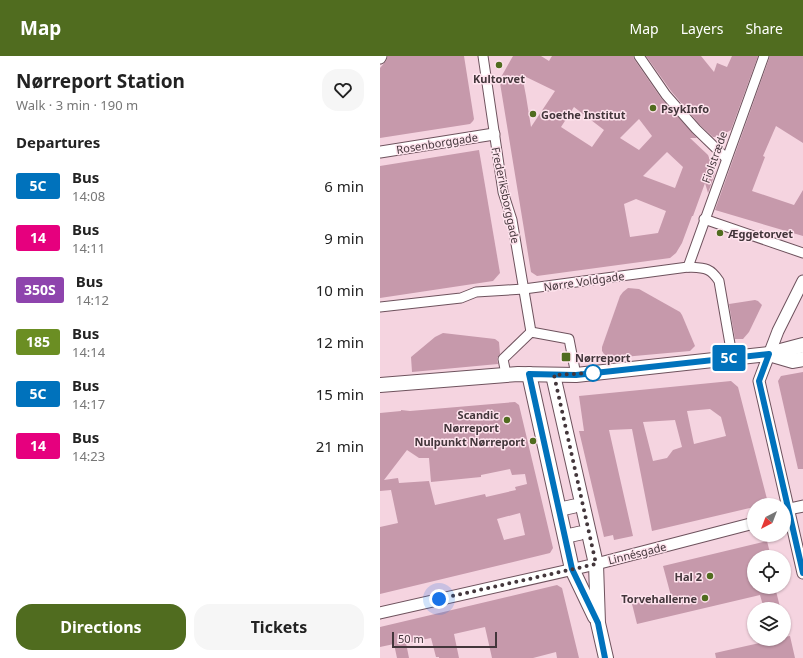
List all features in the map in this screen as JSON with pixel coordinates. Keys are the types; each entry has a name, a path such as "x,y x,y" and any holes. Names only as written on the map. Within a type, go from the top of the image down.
{"street":[{"path":"638,56 676,106 696,129 726,158"},
{"name":"Fiolstræde","path":"688,267 764,56"},
{"name":"Frederiksborggade","path":"483,58 503,192 512,220 531,332"},
{"name":"Rosenborggade","path":"380,152 494,134"},
{"path":"704,220 803,253"},
{"name":"Nørre Voldgade","path":"380,307 461,298 476,292 524,289 688,267 701,268 713,273 719,281 730,344"},
{"path":"783,498 759,381 778,331 803,281"},
{"path":"506,374 503,359 531,332 569,340 576,375"},
{"path":"380,385 506,374 576,375 769,354 803,345"},
{"path":"769,354 793,361 803,359"},
{"path":"529,374 572,569 598,623"},
{"path":"554,375 596,564 598,623 606,658"},
{"path":"791,510 803,506"},
{"name":"Linnésgade","path":"380,612 596,564 747,525"},
{"path":"791,529 803,573"}],"building":[{"path":"388,56 464,56 474,119 473,121 470,124 380,138 380,68"},
{"path":"513,56 541,56 549,61 552,56 633,56 661,98 697,138 690,138 708,155 715,173 708,193 705,183 682,243 676,253 670,258 537,276 531,272 500,79","holes":["522,75 555,91 531,127","574,107 604,130 592,147 561,127","639,119 652,136 639,150 620,138","667,152 683,167 675,188 643,176","636,199 666,211 658,233 630,237 624,204"]},
{"path":"646,56 701,56 714,72 717,63 727,67 732,56 758,56 731,130 719,137 713,137 700,125 671,91"},
{"path":"770,56 803,56 803,143 776,126 763,156 765,157 752,191 794,205 803,190 803,236 715,210"},
{"path":"479,150 500,273 493,281 380,298 380,166"},
{"path":"628,288 639,289 680,312 695,346 690,351 612,358 604,354 602,347 620,296"},
{"path":"755,300 762,305 749,332 743,339 735,339 729,304"},
{"path":"443,333 495,339 499,342 500,354 497,358 498,364 412,372 411,357 435,337"},
{"path":"803,372 803,469 798,469 778,381 781,376"},
{"path":"731,381 738,387 767,498 747,498 747,509 652,531 632,429 609,430 633,536 614,540 613,535 604,537 579,431 584,431 579,396","holes":["710,409 721,417 726,436 694,444 687,411","675,420 682,447 673,450 667,458 653,461 643,422"]},
{"path":"515,402 519,405 553,548 550,553 380,594 380,527 398,523 391,490 380,491 380,413 401,410 410,411","holes":["407,450 419,458 429,458 431,482 481,477 481,475 510,469 512,475 525,474 527,484 515,487 516,490 486,497 485,494 435,505 429,481 399,483 398,478 384,480","520,513 525,535 504,540 497,519"]},
{"name":"Hal 2","path":"767,542 769,550 747,550 747,594 777,594 779,602 762,602 760,595 637,624 632,604 671,596 663,566"},
{"path":"557,585 562,588 579,658 557,658 556,652 533,658 492,658 485,627 454,634 459,658 436,657 431,638 406,643 409,658 397,658 394,644 380,647 380,627"},
{"path":"791,640 795,658 716,658 715,653 747,646 791,646"}],"bus line":[{"name":"5C","path":"605,658 598,623 572,569 529,374 562,376 576,375 769,354 759,381 803,573"}],"place":[{"name":"Kultorvet","path":"499,65"},
{"name":"PsykInfo","path":"653,108"},
{"name":"Goethe Institut","path":"533,114"},
{"name":"Æggetorvet","path":"720,233"},
{"name":"Nørreport","path":"566,357"},
{"name":"Scandic Nørreport","path":"507,420"},
{"name":"Nulpunkt Nørreport","path":"533,441"},
{"name":"Hal 2","path":"710,576"},
{"name":"Torvehallerne","path":"705,598"}],"route":[{"path":"439,599 596,564 554,375 562,376 593,373"}]}
